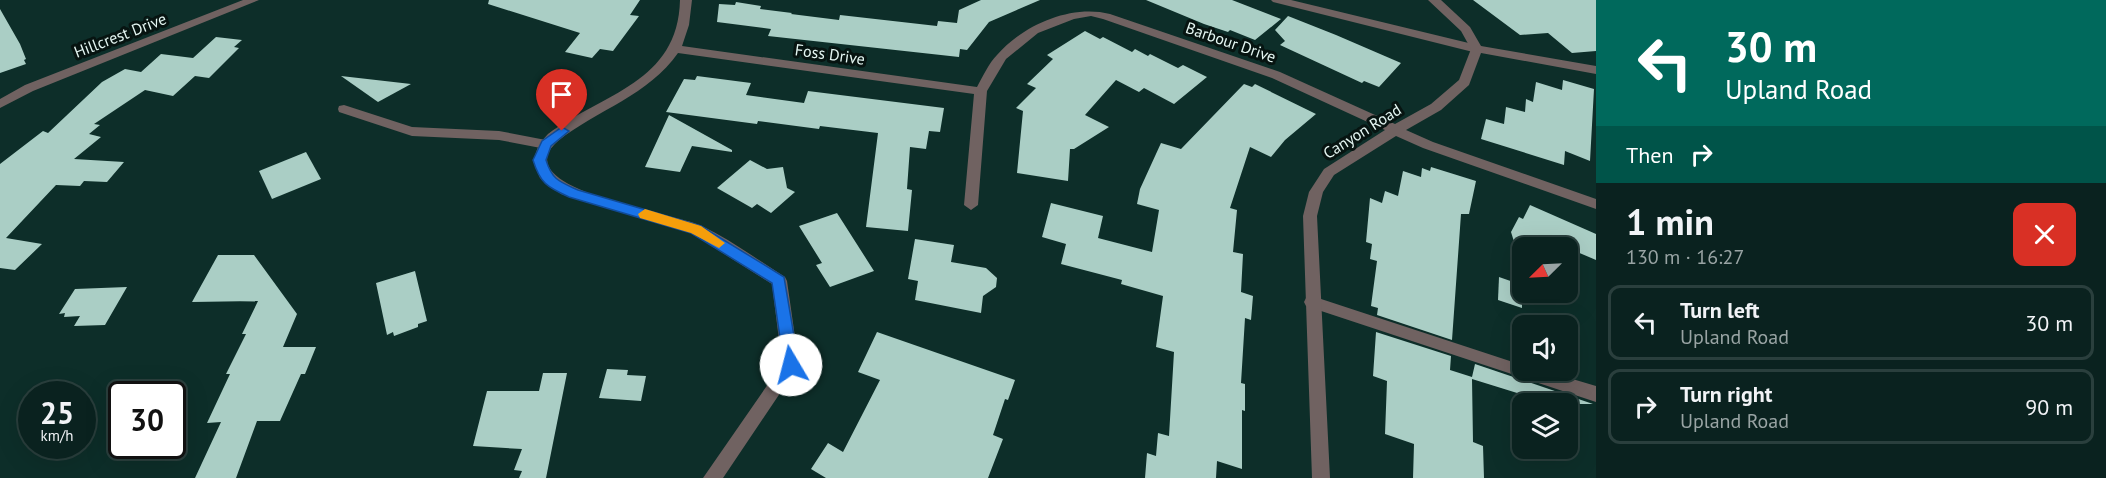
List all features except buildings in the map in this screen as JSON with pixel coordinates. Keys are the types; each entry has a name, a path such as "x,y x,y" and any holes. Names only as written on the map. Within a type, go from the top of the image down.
{"street":[{"name":"Hillcrest Drive","path":"0,104 29,88 254,0"},
{"path":"686,0 686,15 675,49 657,69 562,131 546,144 539,160 545,177 557,186 574,194 696,229 779,281 791,365 712,478"},
{"path":"1277,0 1477,49 1596,70"},
{"path":"1434,0 1466,28 1477,49"},
{"name":"Barbour Drive","path":"971,205 981,91 1000,57 1034,32 1080,13 1106,16 1276,75 1428,145 1596,204"},
{"name":"Foss Drive","path":"675,49 981,91"},
{"name":"Canyon Road","path":"1321,478 1310,216 1316,192 1329,172 1436,107 1465,82 1477,49"},
{"path":"344,109 418,133 480,133 530,139 546,144"},
{"path":"1312,302 1432,340 1539,378 1596,394"}],"slow traffic":[{"path":"645,214 696,229 719,243"}],"route":[{"path":"562,131 546,144 539,160 545,177 557,186 574,194 696,229 779,281 791,365"}]}
